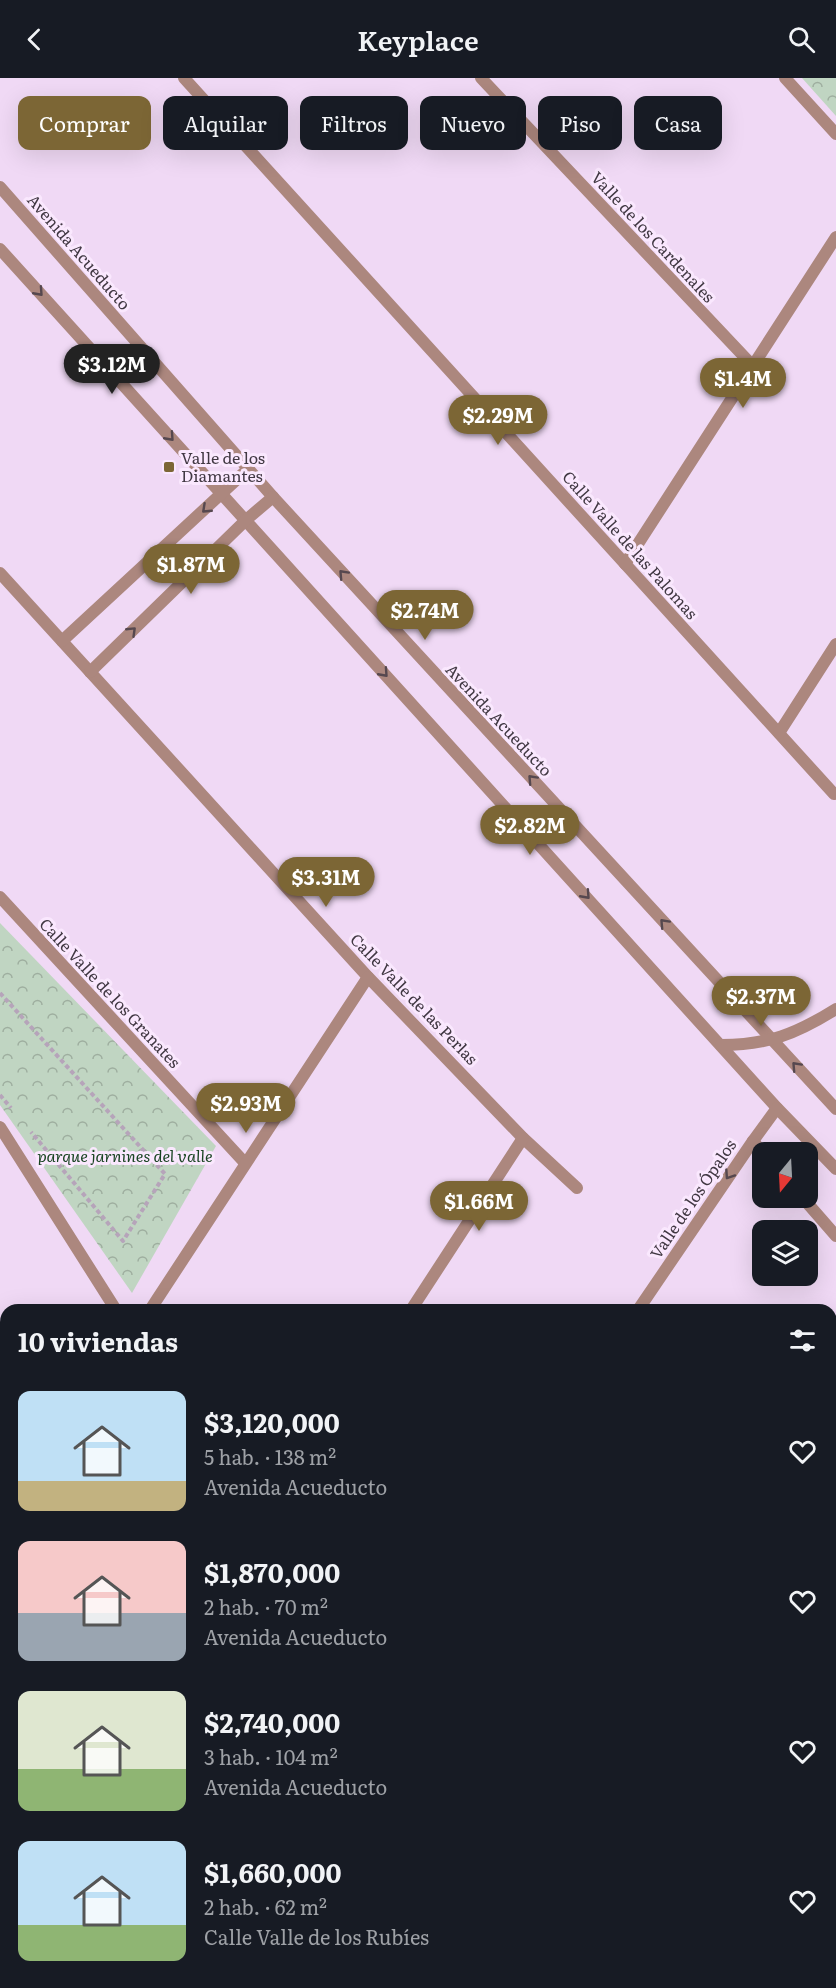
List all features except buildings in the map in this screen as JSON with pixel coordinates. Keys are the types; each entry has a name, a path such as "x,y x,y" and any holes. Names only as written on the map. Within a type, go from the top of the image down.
{"street":[{"name":"Calle Valle de las Palomas","path":"184,78 834,794"},
{"name":"Valle de los Cardenales","path":"481,78 753,366"},
{"path":"785,78 836,134"},
{"name":"Avenida Acueducto","path":"0,188 248,470 836,1109"},
{"path":"625,564 836,237"},
{"path":"0,249 777,1108 836,1170"},
{"path":"62,641 248,470"},
{"path":"90,672 246,520 273,497"},
{"name":"Calle Valle de las Perlas","path":"0,573 368,977 523,1137 577,1188"},
{"path":"778,733 836,644"},
{"name":"Calle Valle de los Granates","path":"0,897 245,1163"},
{"path":"154,1304 368,977"},
{"path":"721,1045 746,1045 771,1040 805,1028 836,1009"},
{"name":"Valle de los Ópalos","path":"642,1304 777,1108"},
{"path":"0,1127 112,1304"},
{"path":"415,1304 523,1137"},
{"path":"812,1208 836,1236"}],"path":[{"path":"0,993 165,1174 123,1241 31,1131"},
{"path":"0,1095 15,1113"}],"green space":[{"path":"802,78 836,78 836,116"},
{"name":"parque jarnines del valle","path":"0,923 216,1146 132,1293 0,1105"}],"place":[{"name":"Valle de los Diamantes","path":"169,467"}]}
